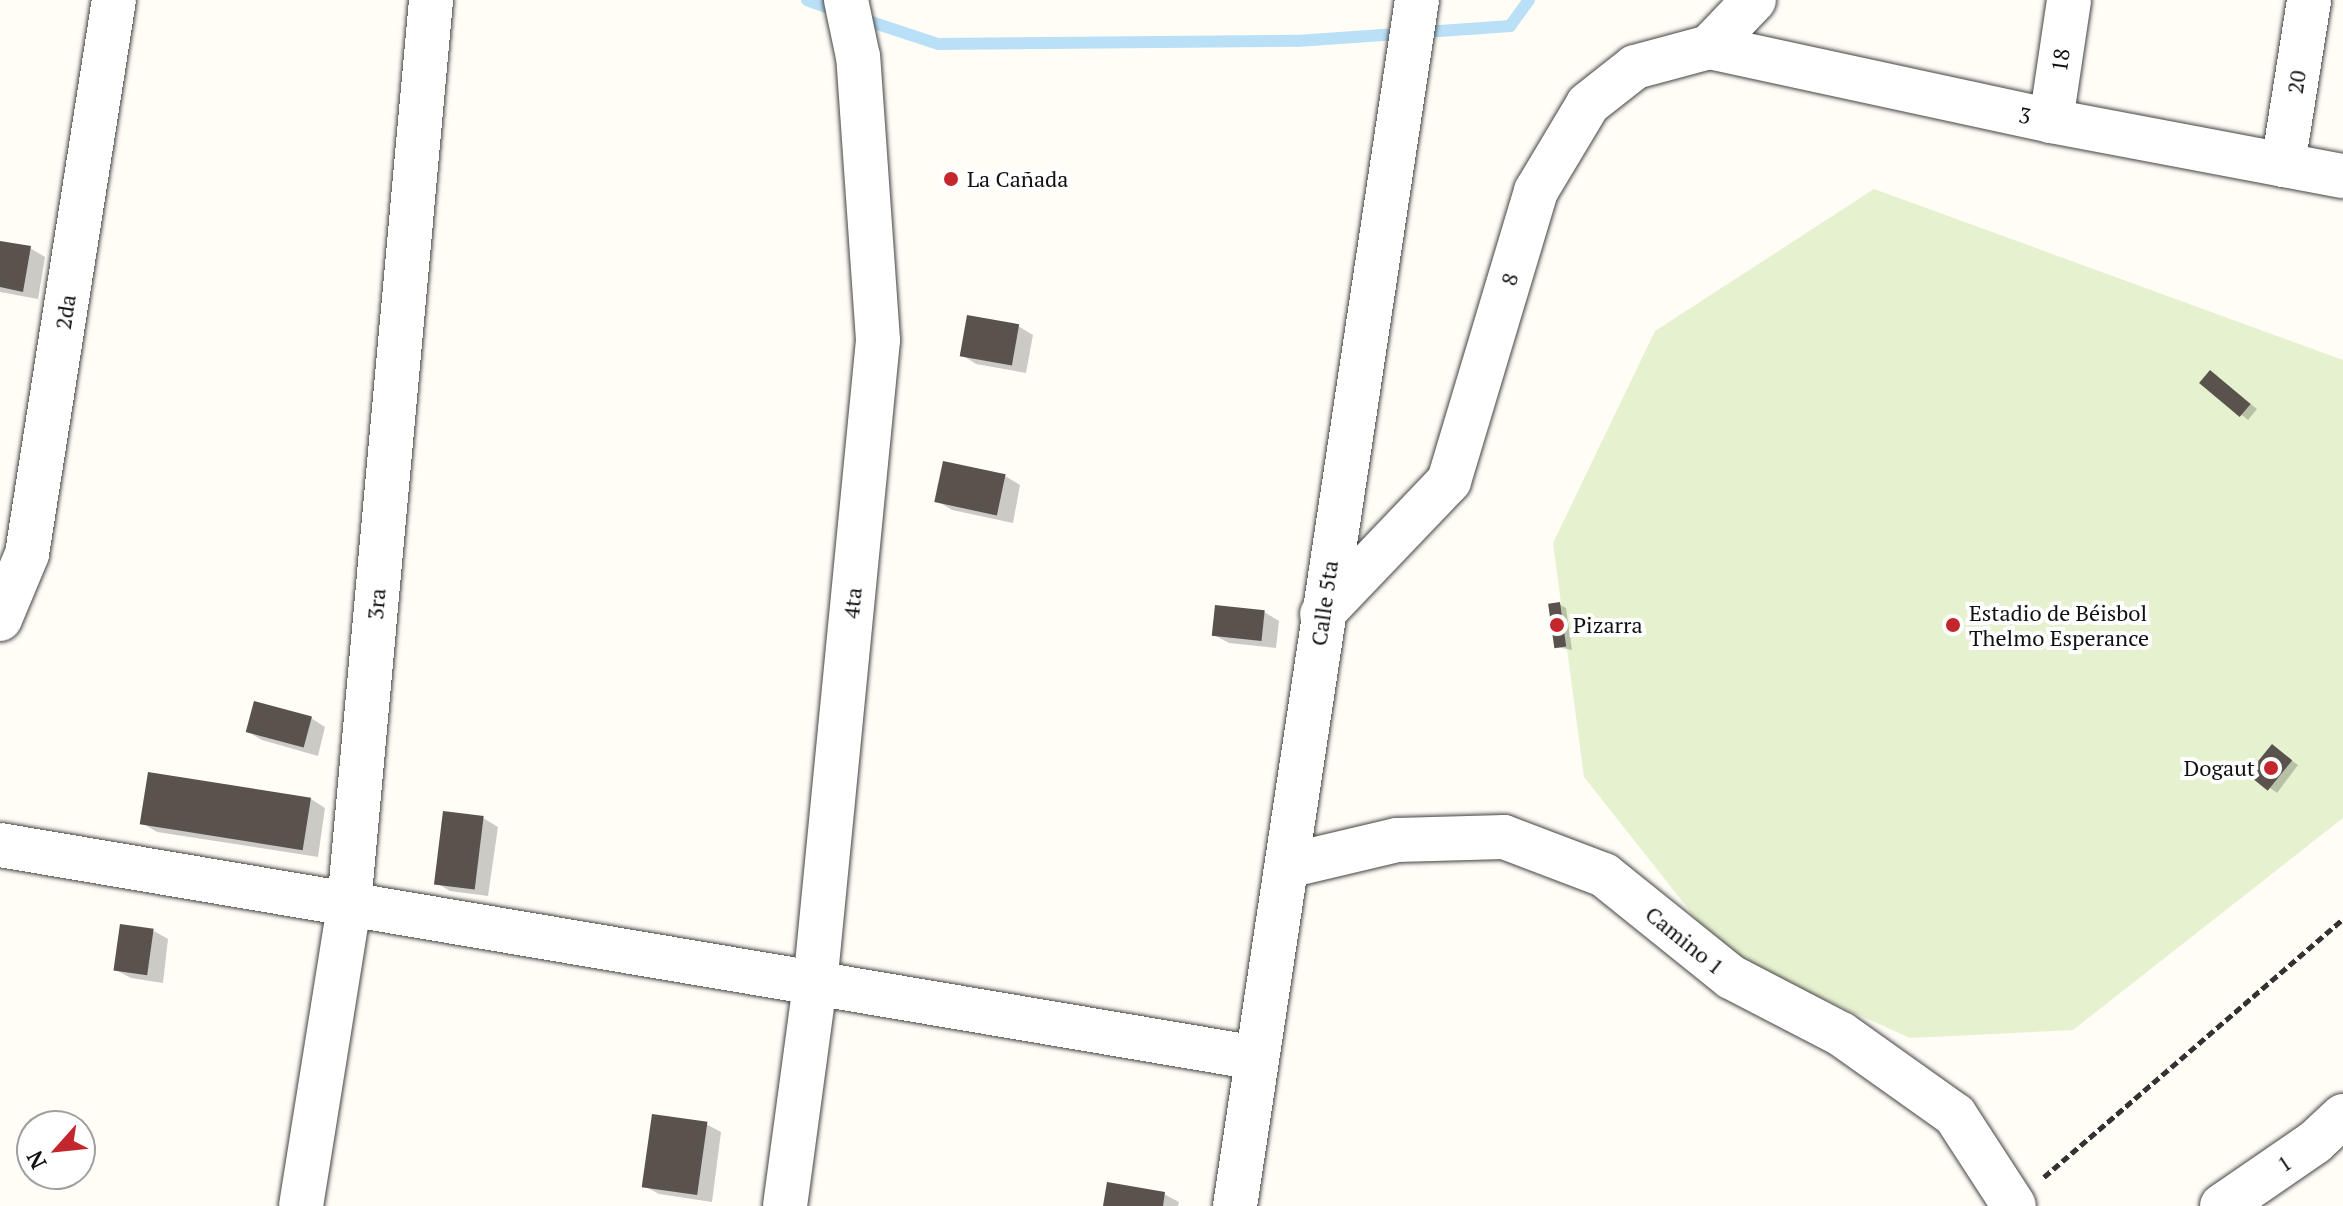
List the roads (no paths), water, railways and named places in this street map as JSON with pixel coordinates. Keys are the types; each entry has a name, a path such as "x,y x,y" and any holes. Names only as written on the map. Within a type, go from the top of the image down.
{"street":[{"name":"2da","path":"0,619 27,554 114,0"},
{"name":"3ra","path":"301,1206 349,905 431,0"},
{"name":"4ta","path":"785,1206 815,985 878,340 858,57 846,0"},
{"path":"1709,47 1754,0"},
{"name":"18","path":"2051,121 2069,0"},
{"name":"20","path":"2283,165 2309,0"},
{"name":"Calle 5ta","path":"1235,1206 1322,614 1414,24"},
{"name":"3","path":"1709,47 2051,121 2343,176"},
{"name":"8","path":"1322,614 1449,481 1536,191 1588,104 1635,67 1709,47"},
{"name":"Camino 1","path":"1287,866 1397,840 1504,837 1604,875 1731,977 1841,1034 1955,1115 2013,1205"},
{"path":"0,845 1256,1058"},
{"name":"1","path":"2222,1206 2315,1142 2343,1116"}],"waterway":[{"path":"807,0 838,11"},
{"path":"859,18 938,44 1297,41 1510,26 1529,0"}],"place":[{"name":"La Cañada","path":"951,179"},
{"name":"Pizarra","path":"1557,625"},
{"name":"Estadio de Béisbol Thelmo Esperance","path":"1953,625"},
{"name":"Dogaut","path":"2271,768"}]}
